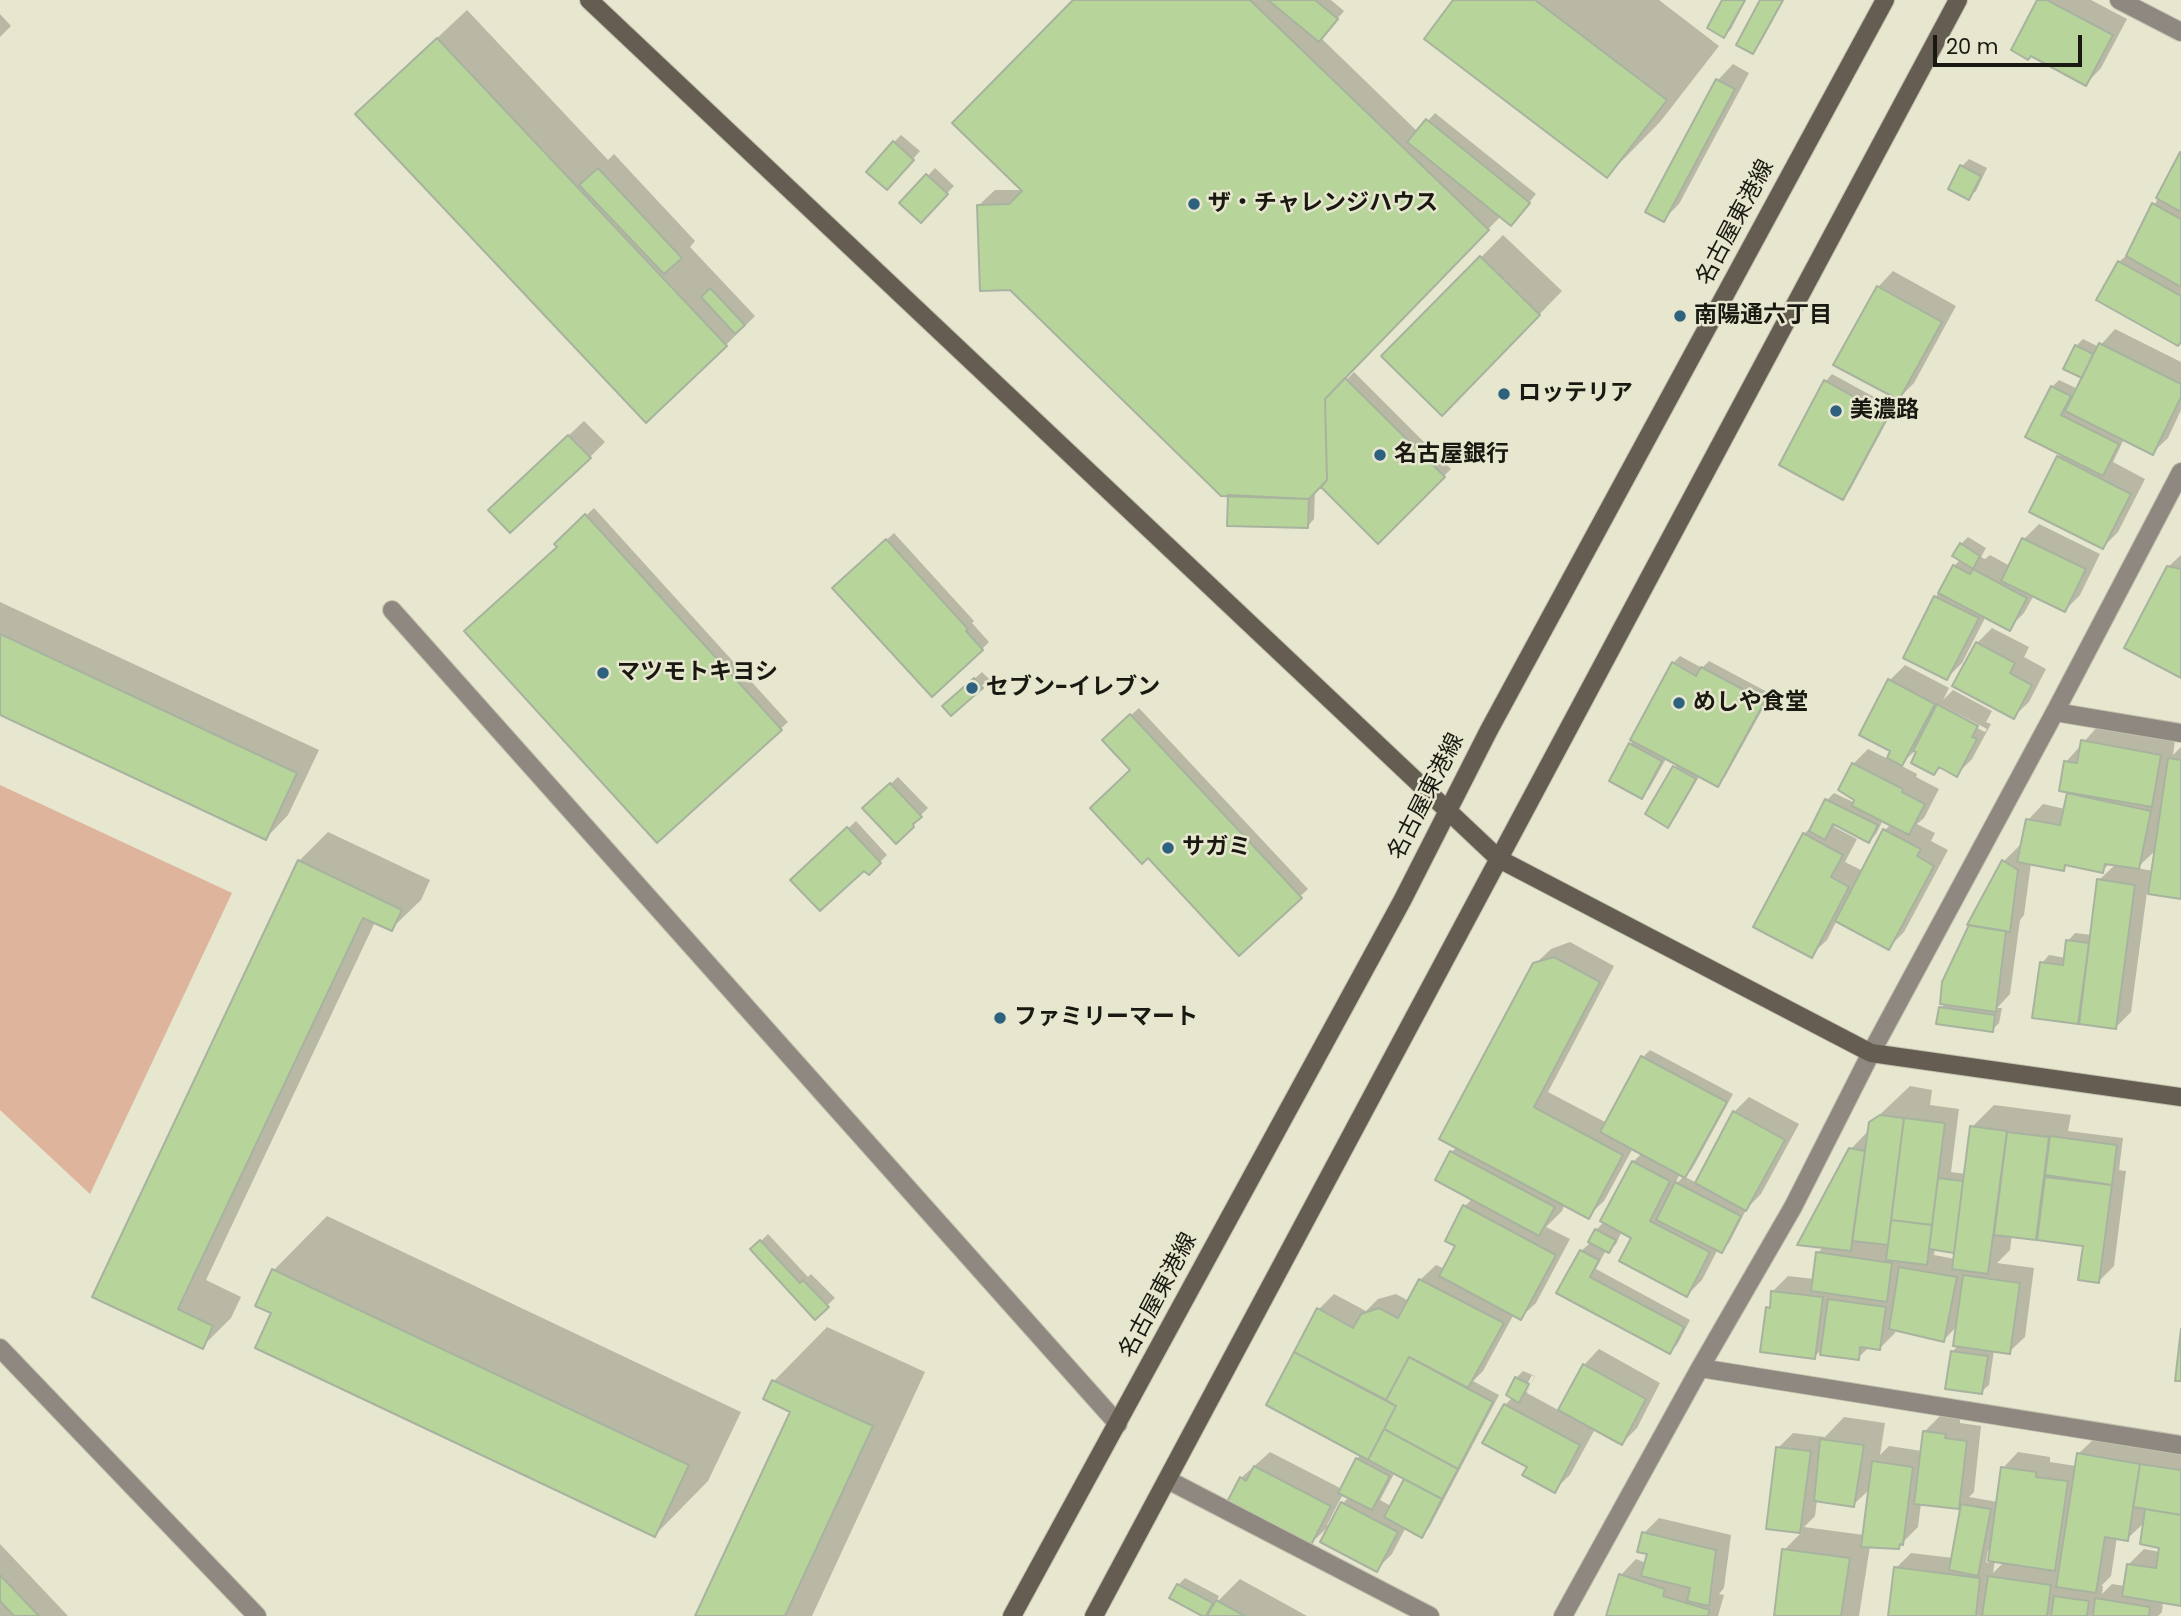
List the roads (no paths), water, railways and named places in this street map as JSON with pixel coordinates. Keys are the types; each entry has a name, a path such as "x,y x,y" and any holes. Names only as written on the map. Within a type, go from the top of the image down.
{"main road":[{"path":"589,0 1499,859 1871,1054 2181,1097"},
{"name":"名古屋東港線","path":"1012,1616 1402,901 1489,730 1885,0"},
{"path":"1094,1616 1958,0"}],"street":[{"path":"2119,0 2181,32"},
{"path":"1563,1616 1700,1368 1793,1207 1871,1054 2181,472"},
{"path":"393,610 1118,1424"},
{"path":"2055,712 2181,733"},
{"path":"0,1348 257,1616"},
{"path":"1700,1368 2181,1445"},
{"path":"1168,1480 1430,1616"}],"place":[{"name":"ザ・チャレンジハウス","path":"1194,204"},
{"name":"南陽通六丁目","path":"1680,316"},
{"name":"ロッテリア","path":"1504,394"},
{"name":"美濃路","path":"1836,411"},
{"name":"名古屋銀行","path":"1380,455"},
{"name":"マツモトキヨシ","path":"603,673"},
{"name":"セブン-イレブン","path":"972,688"},
{"name":"めしや食堂","path":"1679,703"},
{"name":"サガミ","path":"1168,848"},
{"name":"ファミリーマート","path":"1000,1018"}]}
